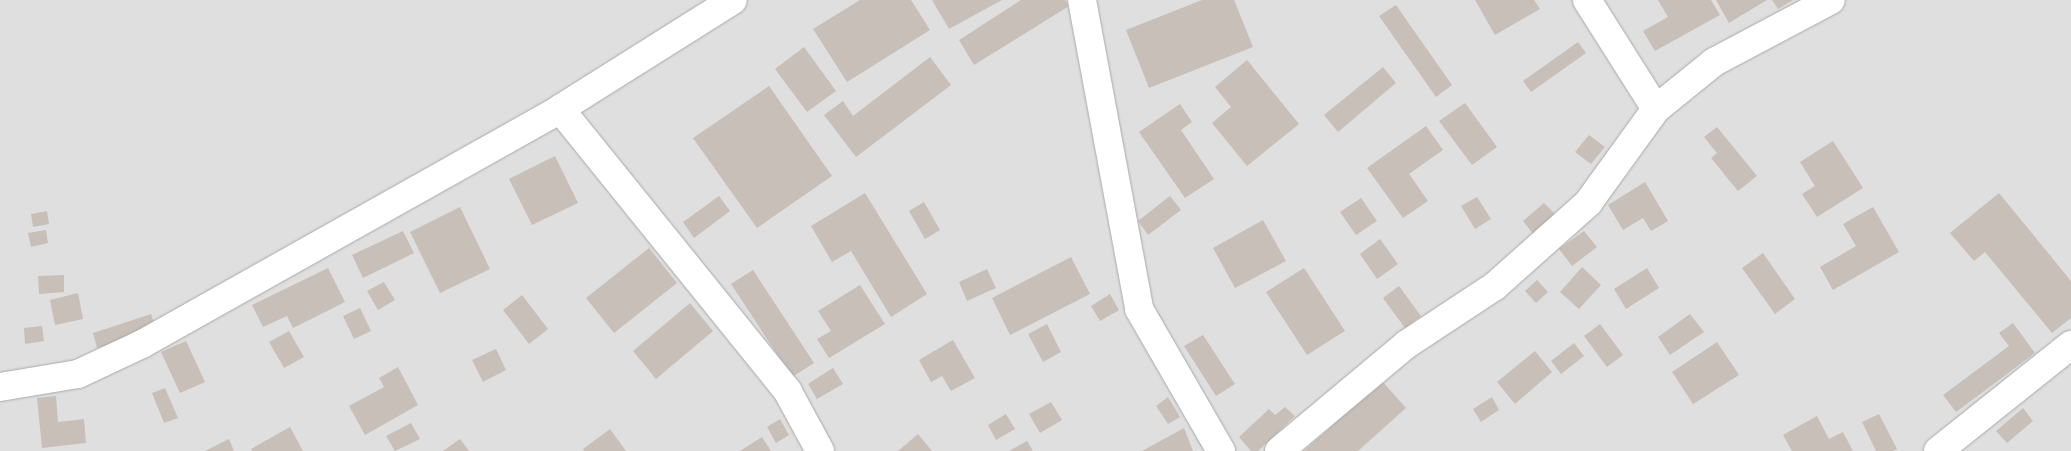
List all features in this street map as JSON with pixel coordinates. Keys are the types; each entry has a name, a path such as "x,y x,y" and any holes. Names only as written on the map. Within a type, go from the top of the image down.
{"street":[{"path":"0,387 78,374 142,344 560,109 733,0"},
{"path":"1082,0 1139,309 1221,451"},
{"path":"1587,0 1656,109"},
{"path":"1279,451 1399,350 1495,286 1588,203 1656,109 1714,62 1831,0"},
{"path":"560,109 788,392 820,451"},
{"path":"1938,451 2071,345"}],"shaded area":[{"path":"0,0 2071,0 2071,451 0,451"}],"building":[{"path":"860,0 911,0 930,30 847,82 813,29"},
{"path":"932,0 1002,0 949,29"},
{"path":"1021,0 1065,0 1069,6 974,65 959,40"},
{"path":"1202,0 1234,0 1253,47 1149,88 1126,30"},
{"path":"1475,0 1534,0 1540,9 1495,35"},
{"path":"1658,0 1711,0 1720,15 1655,51 1643,31 1668,17"},
{"path":"1716,0 1767,0 1729,23"},
{"path":"1772,0 1793,0 1778,9"},
{"path":"1396,5 1452,85 1436,97 1379,16"},
{"path":"1578,42 1586,53 1531,92 1523,81"},
{"path":"804,47 836,91 807,112 775,69"},
{"path":"930,57 951,85 856,157 824,115 843,101 853,116"},
{"path":"1247,60 1299,124 1247,166 1212,123 1231,107 1215,87"},
{"path":"1383,67 1396,83 1338,132 1324,115"},
{"path":"769,86 832,176 757,228 693,138"},
{"path":"1465,103 1497,147 1472,165 1439,121"},
{"path":"1180,104 1192,122 1181,130 1214,179 1185,198 1139,132"},
{"path":"1426,126 1443,150 1409,174 1428,201 1403,218 1367,168"},
{"path":"1717,127 1757,176 1738,191 1711,158 1717,153 1704,137"},
{"path":"1589,135 1605,147 1591,164 1575,152"},
{"path":"1833,141 1863,188 1817,217 1802,194 1815,186 1800,162"},
{"path":"555,156 578,203 532,225 509,179"},
{"path":"1645,182 1668,221 1651,231 1643,218 1623,230 1608,205"},
{"path":"865,193 927,294 891,317 851,251 832,262 811,226"},
{"path":"1999,193 2071,281 2071,318 2052,333 1985,252 1974,261 1950,233"},
{"path":"719,196 730,211 694,238 683,222"},
{"path":"1170,196 1181,210 1148,235 1138,221"},
{"path":"1477,197 1491,219 1475,229 1461,206"},
{"path":"1361,198 1377,221 1356,235 1340,212"},
{"path":"924,202 940,230 925,239 909,211"},
{"path":"1544,203 1557,216 1534,235 1523,221"},
{"path":"460,207 490,269 440,293 410,232"},
{"path":"1873,207 1899,252 1833,290 1820,267 1856,246 1843,224"},
{"path":"47,211 49,224 33,227 31,214"},
{"path":"1263,220 1286,261 1235,288 1213,248"},
{"path":"46,230 48,243 31,247 28,233"},
{"path":"403,231 414,253 363,278 352,255"},
{"path":"1584,231 1597,247 1572,266 1559,249"},
{"path":"1380,239 1398,264 1377,279 1360,254"},
{"path":"649,248 677,283 614,333 586,298"},
{"path":"1763,253 1795,299 1775,314 1742,268"},
{"path":"1071,257 1090,294 1010,335 992,298"},
{"path":"1582,267 1601,285 1579,309 1560,292"},
{"path":"328,268 345,302 293,328 287,316 263,327 252,305"},
{"path":"1304,268 1345,331 1307,355 1266,292"},
{"path":"1647,268 1659,288 1626,309 1614,289"},
{"path":"987,269 996,288 967,301 959,282"},
{"path":"753,270 814,363 792,377 731,284"},
{"path":"64,275 64,292 39,294 38,276"},
{"path":"1537,280 1548,292 1536,303 1525,291"},
{"path":"384,282 395,300 378,310 367,291"},
{"path":"860,285 885,324 829,358 817,339 831,331 818,311"},
{"path":"1399,286 1421,316 1405,328 1383,298"},
{"path":"78,293 83,319 55,325 50,300"},
{"path":"1110,294 1119,310 1100,321 1091,306"},
{"path":"522,295 548,329 529,344 503,310"},
{"path":"690,303 713,331 656,379 633,351"},
{"path":"360,308 371,331 354,339 343,316"},
{"path":"151,314 156,329 97,348 93,333"},
{"path":"1690,314 1704,332 1670,355 1658,337"},
{"path":"2013,323 2035,353 1956,412 1943,395 2009,346 1999,333"},
{"path":"1047,324 1061,352 1043,362 1028,334"},
{"path":"1600,324 1623,355 1607,367 1584,336"},
{"path":"42,326 44,341 25,344 24,328"},
{"path":"289,331 304,357 284,368 269,342"},
{"path":"1203,335 1235,384 1216,396 1184,346"},
{"path":"953,340 975,378 951,391 942,376 931,382 919,360"},
{"path":"186,341 205,382 180,393 161,352"},
{"path":"1717,342 1739,375 1693,404 1672,372"},
{"path":"1574,343 1584,356 1561,374 1551,361"},
{"path":"496,349 506,370 483,382 472,360"},
{"path":"1535,351 1552,372 1515,404 1497,382"},
{"path":"398,367 418,405 365,435 349,406 384,387 379,378"},
{"path":"833,368 843,384 817,399 808,384"},
{"path":"1382,381 1406,408 1358,451 1304,451"},
{"path":"165,388 178,418 164,423 152,393"},
{"path":"56,396 58,422 84,419 86,443 42,448 37,398"},
{"path":"1168,397 1180,417 1168,424 1156,406"},
{"path":"1492,397 1499,410 1481,422 1473,409"},
{"path":"1051,402 1062,420 1040,433 1029,414"},
{"path":"1285,407 1295,416 1258,451 1251,451 1239,437 1269,409 1275,415"},
{"path":"2023,408 2033,421 2007,443 1996,431"},
{"path":"1006,414 1015,429 996,440 988,425"},
{"path":"1879,414 1897,449 1893,451 1876,451 1862,422"},
{"path":"1817,416 1829,439 1843,432 1853,451 1792,451 1783,435"},
{"path":"780,419 789,435 776,443 767,427"},
{"path":"411,423 420,439 395,451 386,436"},
{"path":"290,427 303,451 252,451 251,449"},
{"path":"1184,428 1193,451 1142,451"},
{"path":"610,429 626,451 584,451 583,449"},
{"path":"918,434 932,451 898,451"},
{"path":"762,437 771,451 740,451"},
{"path":"229,439 234,451 205,451"},
{"path":"460,439 469,451 443,451"},
{"path":"1027,441 1033,451 1009,451"}]}
